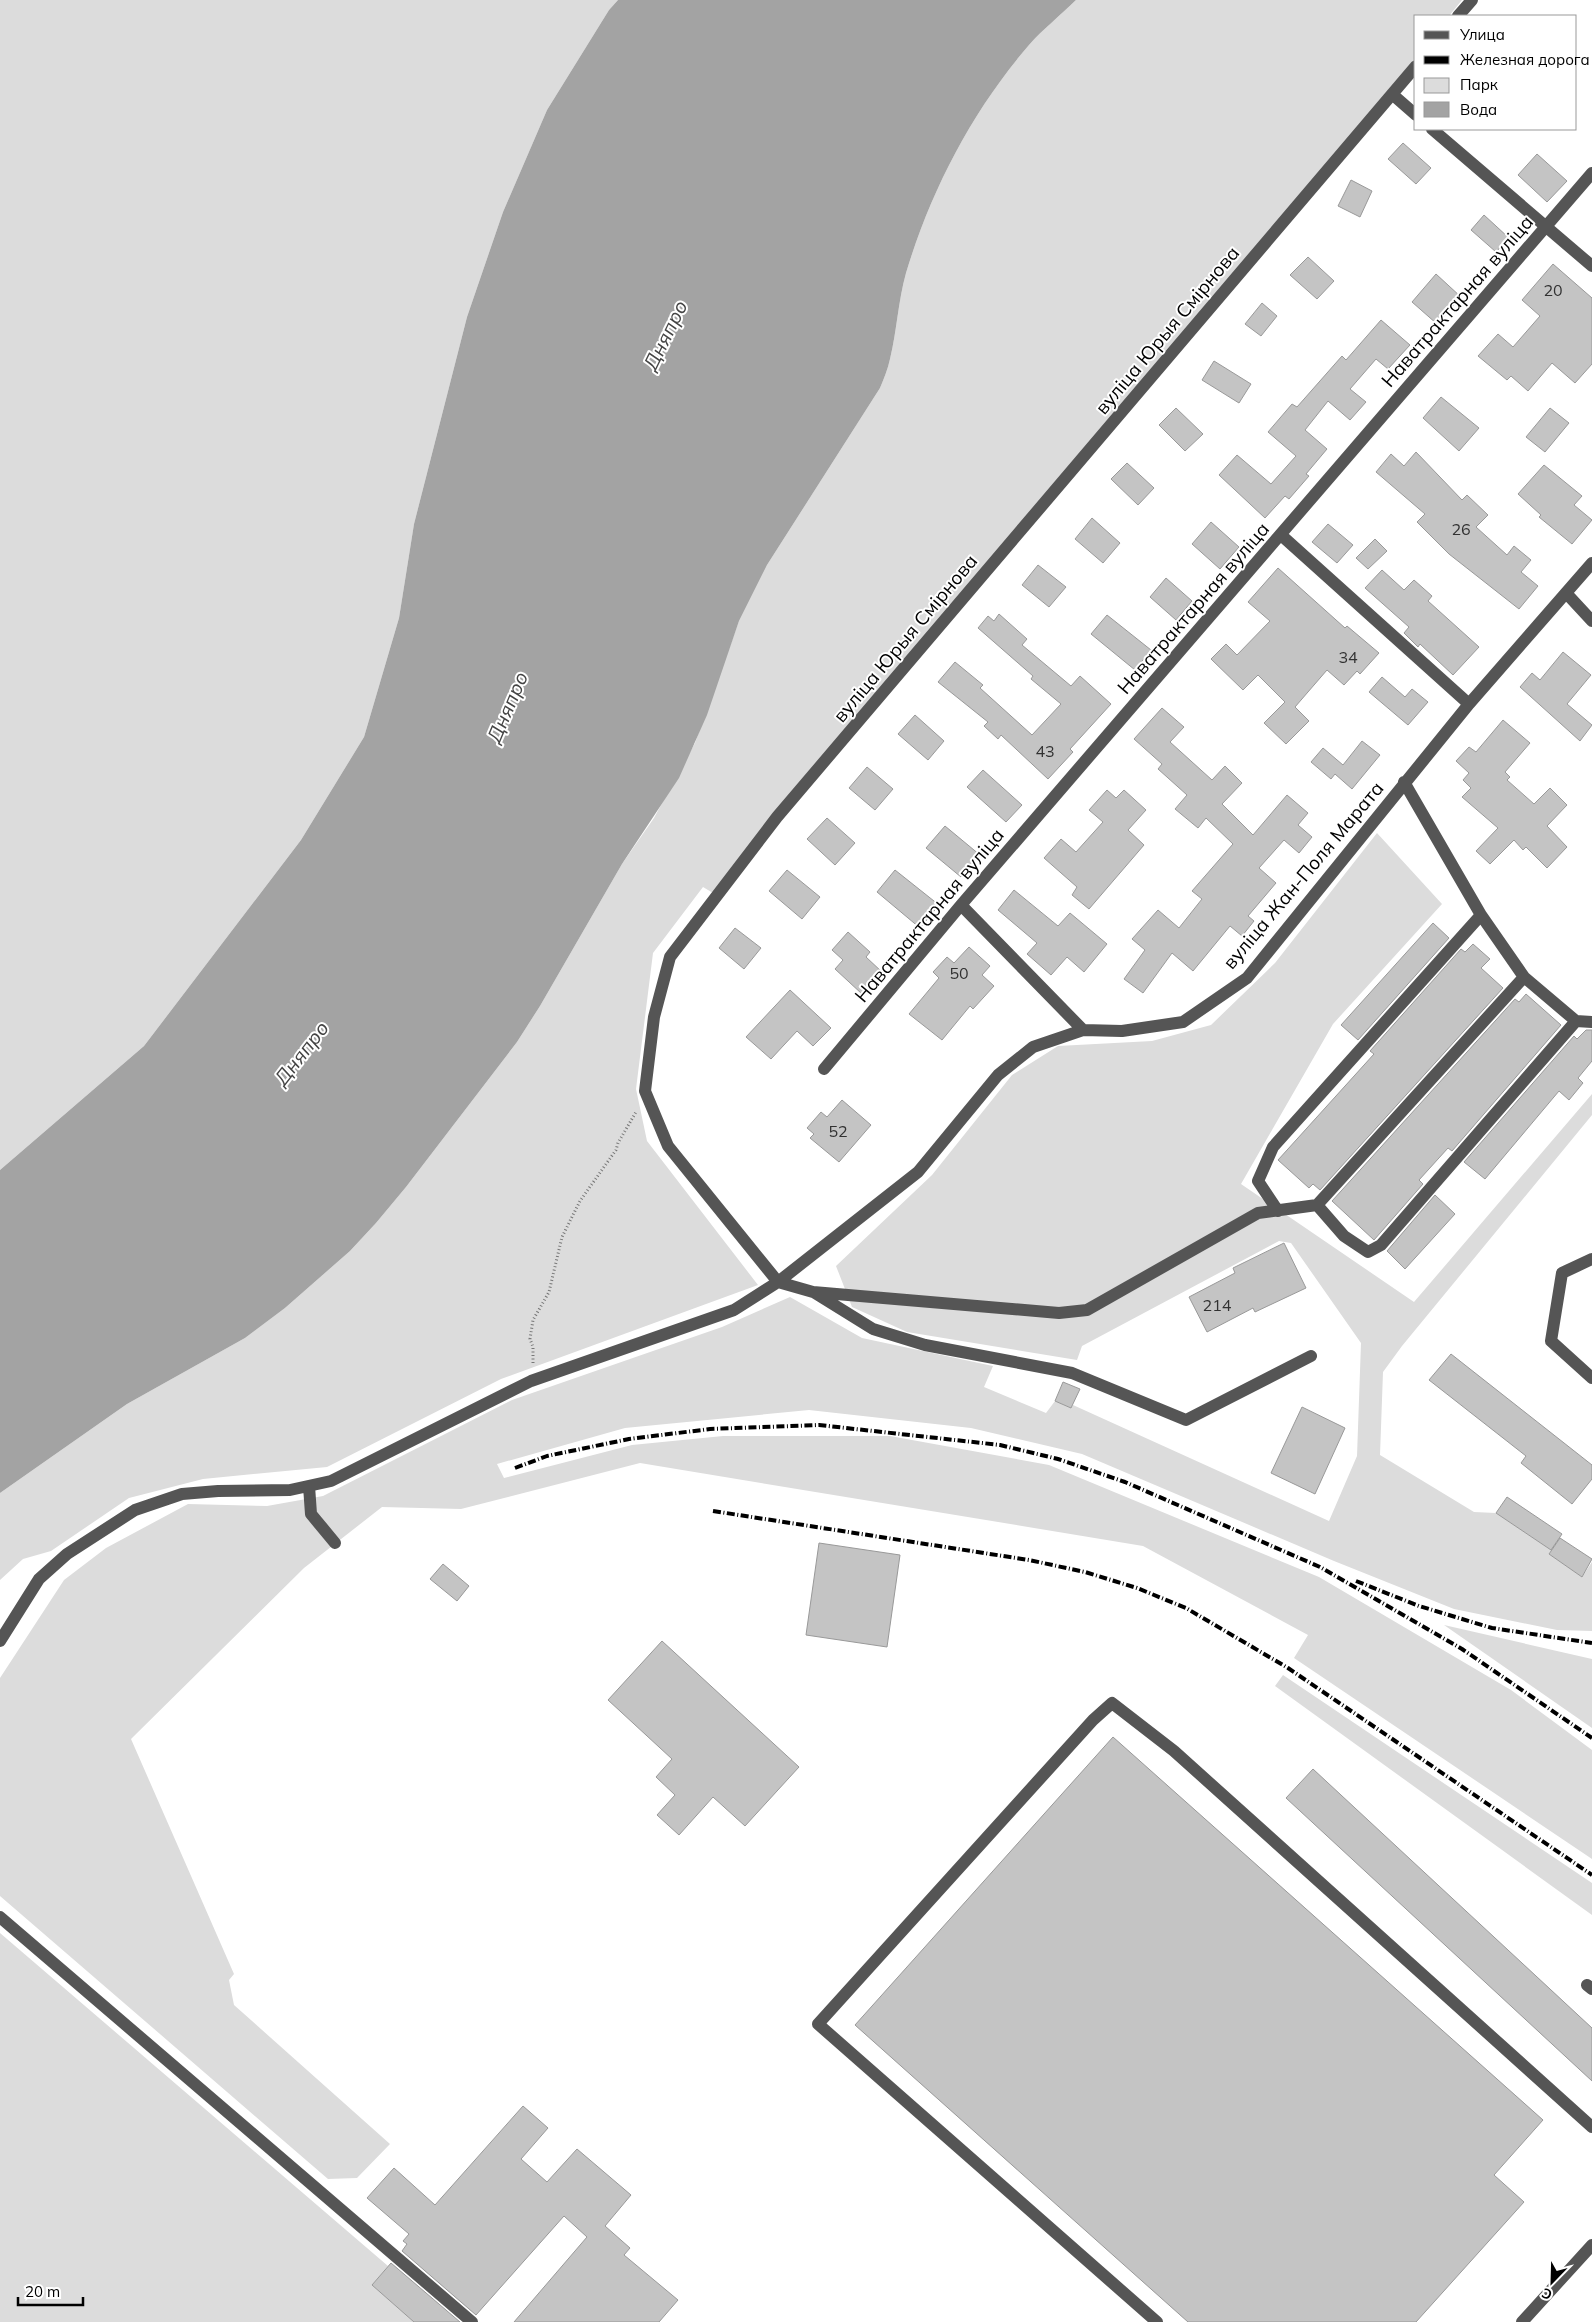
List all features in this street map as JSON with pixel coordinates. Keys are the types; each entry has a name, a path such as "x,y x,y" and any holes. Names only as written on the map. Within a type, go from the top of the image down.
{"street":[{"path":"1459,15 1472,0"},
{"name":"вуліца Юрыя Смірнова","path":"778,1282 668,1146 645,1091 654,1017 670,957 777,817 1414,68"},
{"path":"1392,94 1414,113"},
{"path":"1433,130 1592,266"},
{"name":"Наватрактарная вуліца","path":"824,1068 961,905 1592,173"},
{"path":"1280,535 1469,704"},
{"name":"вуліца Жан-Поля Марата","path":"0,1641 39,1579 67,1554 135,1510 182,1494 218,1491 290,1490 331,1481 531,1381 734,1310 778,1282 918,1172 998,1075 1032,1047 1083,1030 1122,1031 1183,1022 1247,978 1404,782 1592,563"},
{"path":"1567,594 1592,622"},
{"path":"1404,782 1481,915 1524,976 1576,1021 1592,1022"},
{"path":"961,905 1083,1030"},
{"path":"1278,1211 1258,1181 1273,1147 1481,915"},
{"path":"778,1282 813,1292 1059,1313 1087,1310 1258,1213 1317,1205 1524,976"},
{"path":"1317,1205 1344,1236 1368,1252 1381,1244 1576,1021"},
{"path":"1592,1259 1562,1273 1551,1341 1592,1378"},
{"path":"813,1292 873,1329 925,1345 1072,1373 1186,1420 1311,1356"},
{"path":"309,1486 310,1514 335,1543"},
{"path":"1157,2322 818,2024 1093,1720 1112,1703 1174,1751 1592,2127"},
{"path":"0,1917 472,2322"},
{"path":"1522,2322 1592,2245"}],"path":[{"path":"531,1381 528,1377 533,1365 533,1347 530,1339 533,1320 549,1292 562,1237 580,1201 616,1150 645,1091"}],"green space":[{"path":"0,0 618,0 609,10 547,110 503,212 467,317 414,524 399,618 364,737 301,840 144,1046 0,1170"},
{"path":"1076,0 1462,0 1450,15 1414,15 1414,59 718,896 703,887 653,953 636,1089 647,1141 758,1285 501,1379 327,1467 203,1479 129,1498 51,1551 23,1559 0,1580 0,1493 127,1404 245,1338 285,1308 350,1251 376,1223 406,1187 517,1042 540,1006 622,864 654,818 695,743 739,621 767,565 880,388 890,359 906,273 916,242 941,182 972,124 989,97 1008,70 1034,39"},
{"path":"1377,833 1442,904 1333,1024 1241,1184 1414,1302 1592,1094 1592,1115 1402,1346 1383,1372 1380,1455 1474,1512 1496,1513 1551,1550 1549,1554 1582,1577 1592,1562 1592,1631 1557,1630 1454,1609 1334,1561 1082,1454 971,1428 809,1410 625,1428 497,1464 504,1478 632,1445 723,1436 890,1436 1049,1465 1319,1577 1511,1690 1592,1750 1592,1859 1294,1658 1308,1635 1143,1546 640,1463 461,1509 382,1507 304,1568 131,1739 234,1974 229,1980 234,2005 390,2144 357,2178 328,2179 0,1896 0,1678 64,1580 106,1548 188,1504 267,1506 323,1496 512,1400 722,1327 790,1297 862,1338 993,1366 984,1387 1046,1413 1055,1401 1071,1408 1073,1405 1329,1521 1357,1456 1361,1343 1291,1243 1279,1241 1082,1346 1077,1360 907,1332 852,1307 836,1266 932,1175 1012,1075 1058,1046 1152,1041 1211,1025 1275,963"},
{"path":"1444,1625 1592,1659 1592,1728"},
{"path":"1283,1675 1592,1883 1592,1915 1275,1686"},
{"path":"0,1933 388,2266 372,2285 414,2322 0,2322"}],"water":[{"name":"Дняпро","path":"618,0 1076,0 1034,39 1008,70 972,124 956,153 941,182 916,242 901,295 890,359 880,388 767,565 739,621 707,715 679,778 622,864 540,1006 517,1042 406,1187 376,1223 350,1251 285,1308 245,1338 127,1404 0,1493 0,1170 144,1046 301,840 364,737 399,618 414,524 467,317 503,212 547,110 609,10"}],"building":[{"path":"1403,143 1431,168 1416,184 1388,159"},
{"path":"1537,154 1567,181 1547,202 1518,175"},
{"path":"1351,180 1372,191 1360,217 1338,206"},
{"path":"1484,215 1509,238 1496,252 1471,230"},
{"path":"1308,257 1334,281 1317,299 1290,275"},
{"path":"1553,264 1592,298 1592,364 1575,383 1552,363 1528,391 1511,376 1507,380 1478,356 1498,334 1513,347 1540,316 1522,300"},
{"path":"1436,274 1461,297 1437,324 1412,302"},
{"path":"1262,303 1277,316 1261,336 1245,324"},
{"path":"1381,320 1410,345 1388,369 1376,359 1350,389 1366,402 1350,420 1328,401 1305,430 1327,449 1306,474 1309,476 1289,499 1285,496 1265,518 1219,475 1237,455 1271,484 1296,456 1268,432 1292,404 1297,407 1342,356 1346,360"},
{"path":"1214,361 1251,384 1239,403 1202,380"},
{"path":"1441,397 1479,428 1459,451 1423,418"},
{"path":"1176,408 1203,434 1185,451 1159,425"},
{"path":"1550,408 1569,423 1545,452 1526,437"},
{"path":"1416,452 1462,500 1467,495 1488,515 1476,527 1507,555 1514,546 1531,560 1521,572 1538,586 1519,609 1449,554 1417,522 1425,514 1376,472 1391,454 1404,466"},
{"path":"1127,463 1154,488 1138,505 1111,479"},
{"path":"1544,465 1582,496 1574,505 1592,520 1572,544 1539,517 1541,515 1518,494"},
{"path":"1092,518 1120,543 1103,563 1075,539"},
{"path":"1211,522 1239,547 1220,569 1192,544"},
{"path":"1328,524 1353,545 1337,563 1312,542"},
{"path":"1375,539 1387,551 1368,569 1356,558"},
{"path":"1038,565 1066,587 1049,607 1022,585"},
{"path":"1278,568 1345,628 1347,626 1379,653 1360,674 1357,671 1344,685 1327,670 1295,707 1309,721 1286,744 1264,723 1285,702 1258,675 1243,690 1211,659 1226,644 1237,655 1270,621 1248,602"},
{"path":"1382,570 1404,590 1414,580 1432,596 1428,601 1479,647 1453,675 1420,644 1418,647 1404,633 1409,627 1365,588"},
{"path":"1166,578 1192,601 1176,620 1150,597"},
{"path":"999,614 1027,639 1022,645 1071,686 1080,676 1111,704 1070,749 1073,752 1048,779 1001,735 998,739 984,726 988,722 938,682 955,662 983,685 980,688 1032,735 1061,704 1031,679 1033,676 978,628 988,616 994,621"},
{"path":"1107,615 1151,650 1135,670 1091,634"},
{"path":"1563,652 1591,675 1567,704 1592,725 1580,741 1520,687 1532,673 1540,680"},
{"path":"1382,677 1405,697 1412,689 1428,702 1408,725 1369,692"},
{"path":"1162,708 1184,727 1170,742 1212,780 1225,766 1242,783 1222,804 1253,835 1287,795 1308,813 1298,825 1312,837 1299,853 1284,840 1259,868 1276,883 1248,916 1254,921 1242,936 1230,926 1193,971 1172,953 1143,993 1124,979 1145,950 1132,939 1158,910 1179,928 1202,899 1192,891 1233,844 1206,818 1198,828 1175,809 1187,795 1158,769 1162,764 1134,739"},
{"path":"915,715 944,741 928,760 898,734"},
{"path":"1503,720 1530,743 1505,772 1510,777 1507,780 1534,804 1550,788 1567,805 1547,826 1567,847 1547,868 1526,847 1523,850 1514,840 1490,864 1476,851 1498,828 1462,797 1471,788 1463,780 1469,773 1456,761 1469,747 1476,752"},
{"path":"1362,741 1380,755 1352,789 1335,774 1331,779 1311,762 1323,748 1343,765"},
{"path":"867,767 893,789 875,810 849,788"},
{"path":"983,770 1022,805 1006,822 967,787"},
{"path":"1107,790 1116,798 1124,790 1146,810 1128,830 1144,845 1089,909 1072,895 1077,887 1044,858 1061,839 1076,852 1103,822 1089,810"},
{"path":"827,818 855,843 835,865 807,839"},
{"path":"945,826 980,855 961,877 926,848"},
{"path":"787,870 820,897 802,919 769,891"},
{"path":"895,870 939,905 920,928 877,892"},
{"path":"1014,890 1058,926 1070,913 1107,944 1084,972 1067,957 1051,975 1027,954 1037,943 998,910"},
{"path":"1433,923 1449,938 1358,1040 1341,1025"},
{"path":"735,928 761,948 744,969 719,948"},
{"path":"848,932 870,952 866,957 882,972 862,994 835,969 843,960 832,950"},
{"path":"1473,944 1490,959 1481,968 1503,988 1320,1190 1313,1184 1309,1188 1278,1160 1374,1054 1370,1051 1461,949 1465,952"},
{"path":"969,947 990,966 982,975 994,986 973,1009 970,1006 942,1040 909,1014 939,978 933,972 947,957 954,963"},
{"path":"790,990 831,1028 813,1046 797,1031 771,1059 746,1037"},
{"path":"1526,994 1561,1025 1452,1151 1448,1148 1419,1180 1423,1184 1374,1240 1332,1201 1515,999 1519,1002"},
{"path":"1586,1030 1592,1030 1592,1061 1578,1078 1583,1083 1569,1100 1559,1091 1485,1179 1464,1162 1574,1036 1577,1039"},
{"path":"842,1100 871,1125 839,1162 810,1138 814,1134 807,1128 821,1112 827,1117"},
{"path":"1435,1195 1455,1214 1405,1269 1387,1251"},
{"path":"1284,1243 1306,1288 1255,1312 1253,1308 1207,1332 1189,1297 1235,1273 1233,1268"},
{"path":"1451,1354 1592,1465 1592,1479 1572,1504 1521,1463 1526,1456 1429,1380"},
{"path":"1063,1382 1080,1389 1071,1408 1055,1401"},
{"path":"1302,1407 1345,1428 1315,1494 1271,1473"},
{"path":"1507,1497 1562,1534 1551,1550 1496,1513"},
{"path":"1560,1538 1592,1559 1582,1577 1549,1554"},
{"path":"819,1543 900,1555 887,1647 806,1635"},
{"path":"443,1564 469,1586 457,1601 430,1579"},
{"path":"662,1641 799,1767 745,1826 713,1797 679,1835 657,1815 675,1795 656,1777 672,1759 608,1700"},
{"path":"1113,1737 1543,2120 1494,2175 1524,2202 1416,2322 1188,2322 855,2025"},
{"path":"1313,1769 1592,2028 1592,2081 1286,1798"},
{"path":"523,2106 548,2128 521,2159 547,2182 577,2149 631,2195 605,2226 630,2248 624,2255 678,2300 659,2322 514,2322 587,2237 564,2216 476,2315 402,2251 407,2244 403,2241 409,2234 367,2198 394,2168 435,2205"},
{"path":"391,2263 460,2322 414,2322 372,2285"}],"railway":[{"path":"515,1468 547,1456 629,1439 710,1429 819,1425 1000,1445 1058,1459 1125,1482 1320,1567 1462,1649 1592,1738"},
{"path":"713,1511 1029,1560 1085,1572 1137,1588 1186,1608 1288,1668 1592,1875"},
{"path":"1356,1581 1419,1606 1492,1628 1592,1643"}]}
